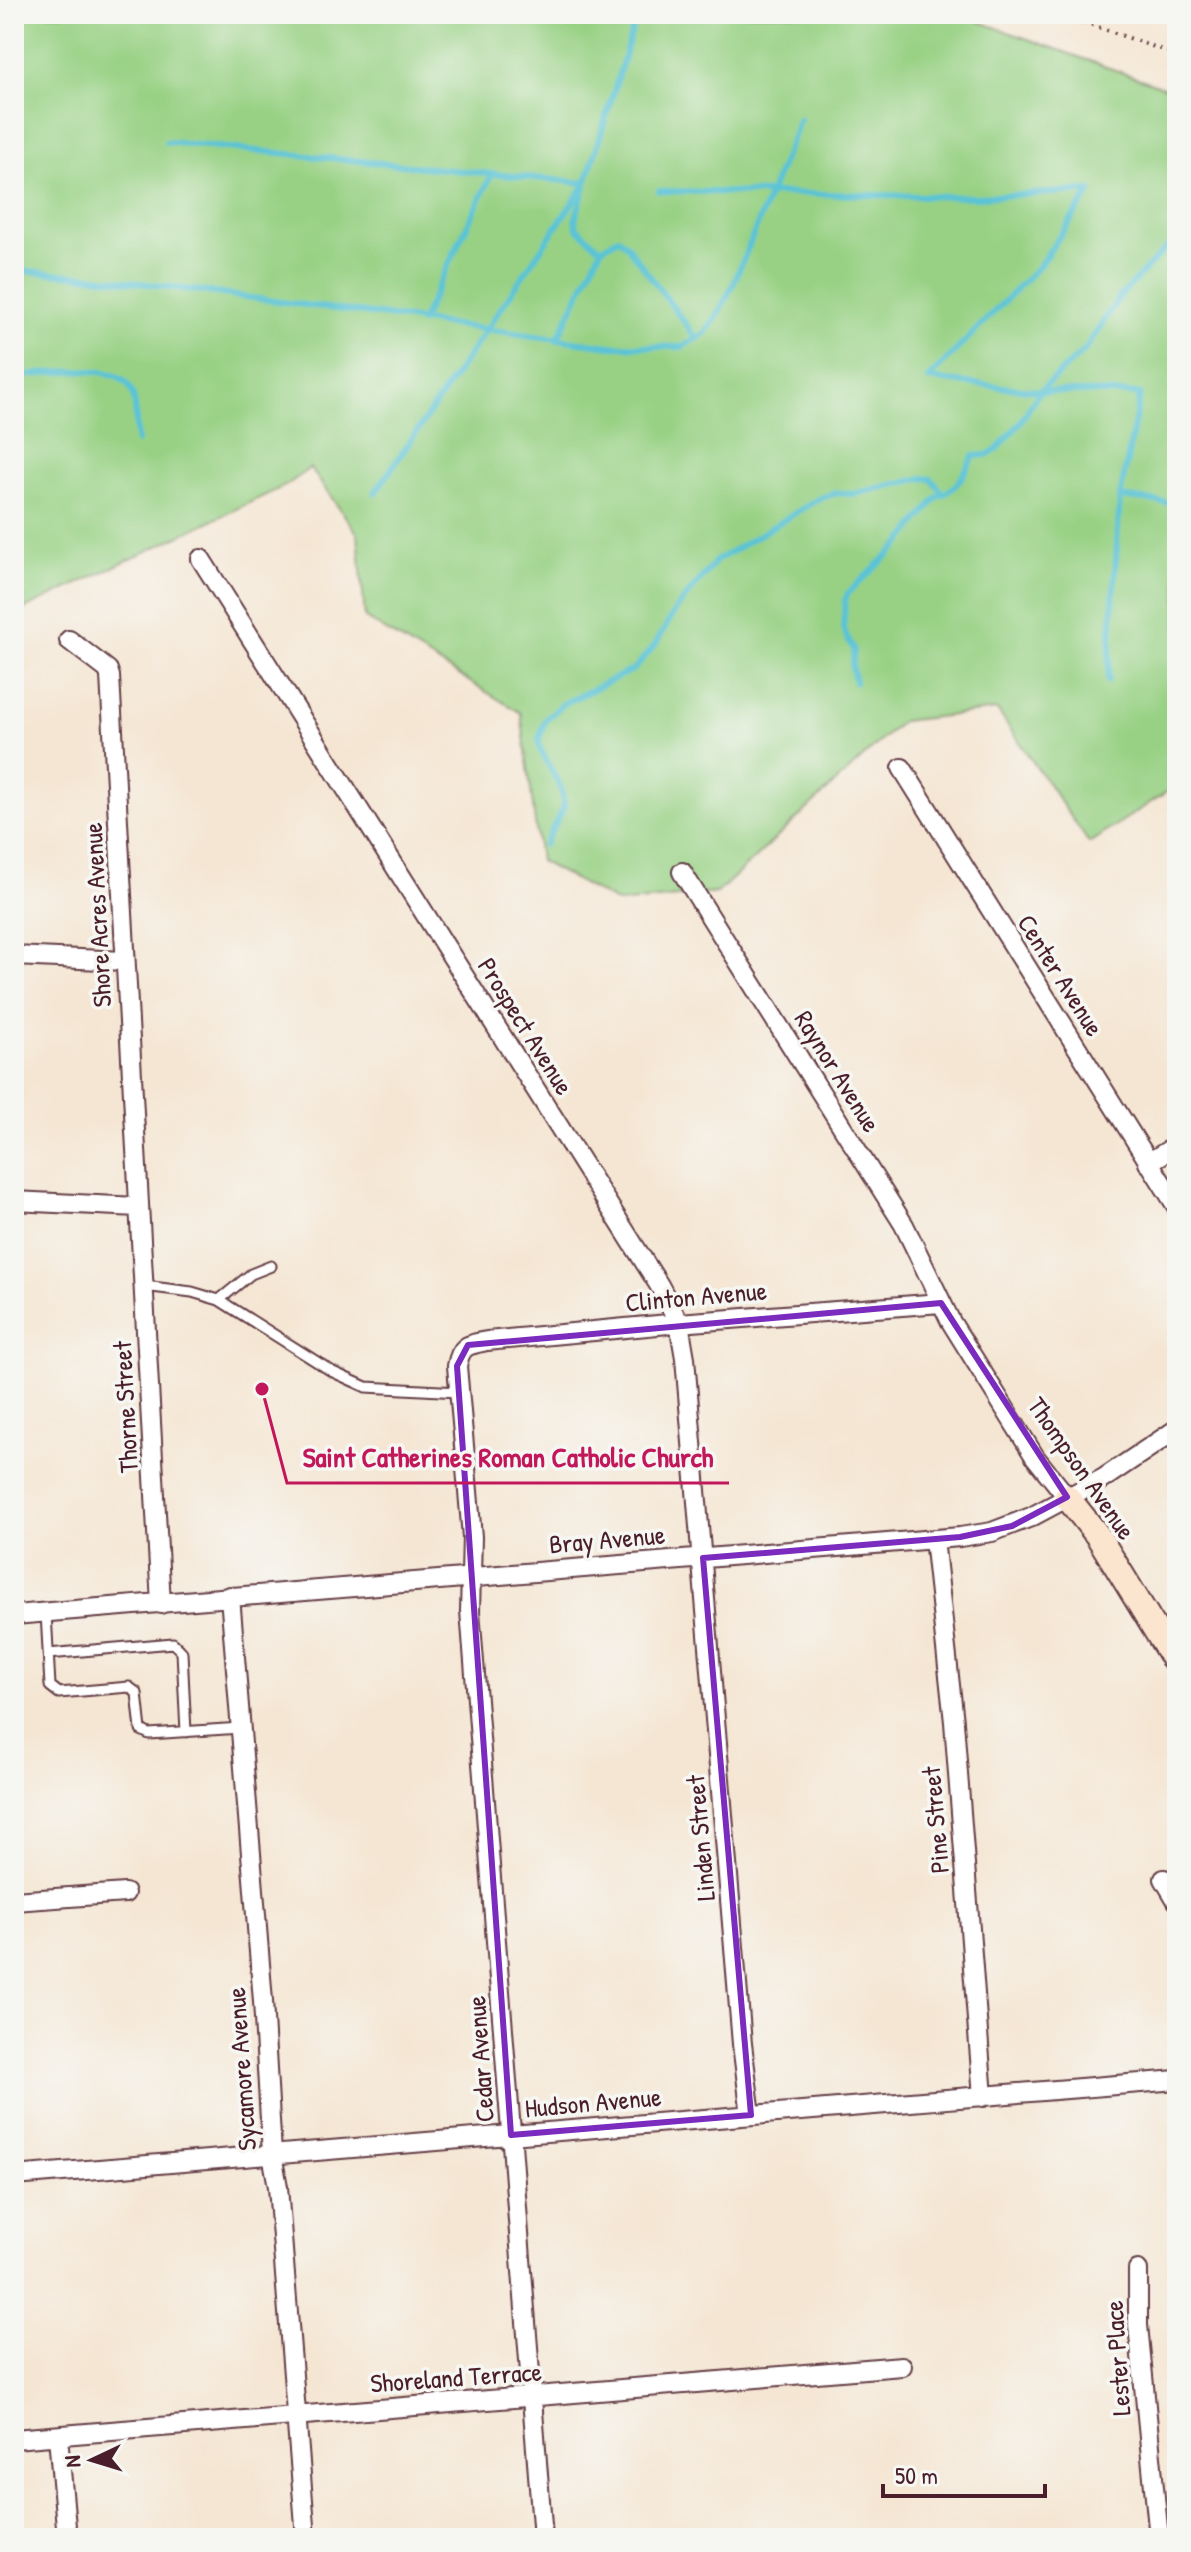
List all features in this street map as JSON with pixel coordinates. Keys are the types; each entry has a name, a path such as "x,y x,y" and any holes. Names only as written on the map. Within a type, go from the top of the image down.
{"street":[{"name":"Prospect Avenue","path":"201,559 659,1285 679,1323 703,1558"},
{"name":"Shore Acres Avenue","path":"69,640 108,670 110,676 138,1207"},
{"name":"Center Avenue","path":"902,768 1177,1207"},
{"name":"Raynor Avenue","path":"682,872 904,1225 941,1303"},
{"path":"14,956 124,961"},
{"path":"1148,1163 1177,1145"},
{"path":"14,1201 138,1207"},
{"name":"Thorne Street","path":"138,1207 161,1604"},
{"name":"Clinton Avenue","path":"459,1353 468,1345 487,1341 941,1303"},
{"name":"Thompson Avenue","path":"941,1303 1035,1457 1098,1536 1177,1665"},
{"name":"Cedar Avenue","path":"459,1353 457,1366 472,1537 470,1611 543,2538"},
{"name":"Bray Avenue","path":"14,1615 992,1532 1012,1526 1104,1478 1177,1429"},
{"name":"Pine Street","path":"934,1539 954,1722 983,2097"},
{"name":"Linden Street","path":"703,1558 742,2044 751,2115"},
{"name":"Sycamore Avenue","path":"230,1596 263,2001 272,2154 278,2187 306,2538"},
{"path":"1164,1879 1177,1901"},
{"path":"14,1901 125,1893"},
{"name":"Hudson Avenue","path":"14,2176 1177,2080"},
{"name":"Lester Place","path":"1138,2270 1138,2325 1159,2538"},
{"name":"Shoreland Terrace","path":"14,2439 902,2366"},
{"path":"58,2436 67,2538"}],"lane":[{"path":"219,1300 251,1274 271,1266"},
{"path":"144,1286 192,1292 219,1300 333,1372 366,1387 459,1392"},
{"path":"46,1613 50,1686 59,1693 129,1687 137,1693 141,1730 149,1734 241,1728"},
{"path":"48,1654 173,1643 182,1652 186,1732"}],"path":[{"path":"1061,14 1177,55"}],"highlighted area":[{"path":"941,1303 1067,1497 1012,1526 960,1537 703,1558 751,2115 511,2135 457,1366 468,1345"}],"green space":[{"path":"14,14 958,14 1177,92 1177,785 1089,843 997,710 902,721 717,893 618,903 540,861 521,713 365,618 358,534 310,468 287,485 14,614"}],"waterway":[{"path":"601,249 577,228 575,220 637,14"},
{"path":"14,270 96,277 610,346 682,347 704,334 716,318 733,285 800,119"},
{"path":"166,142 586,183 375,493"},
{"path":"421,322 492,174"},
{"path":"659,191 977,197 1091,191 1039,266 928,379 1040,391 1140,394 1120,497 1108,681"},
{"path":"544,845 564,807 561,788 540,749 539,739 545,720 563,704 634,669 655,645 676,609 716,561 820,498 923,478 931,479 944,494 950,490 959,482 974,456 997,450 1019,424 1040,391 1085,350 1120,296 1177,237"},
{"path":"557,340 601,249 618,238 625,243 697,339"},
{"path":"14,377 92,371 121,378 129,386 134,399 137,442"},
{"path":"855,682 852,668 854,650 843,629 848,593 901,543 937,497 944,494"},
{"path":"1120,497 1177,504"}],"place":[{"name":"Saint Catherines Roman Catholic Church","path":"262,1389"}]}
